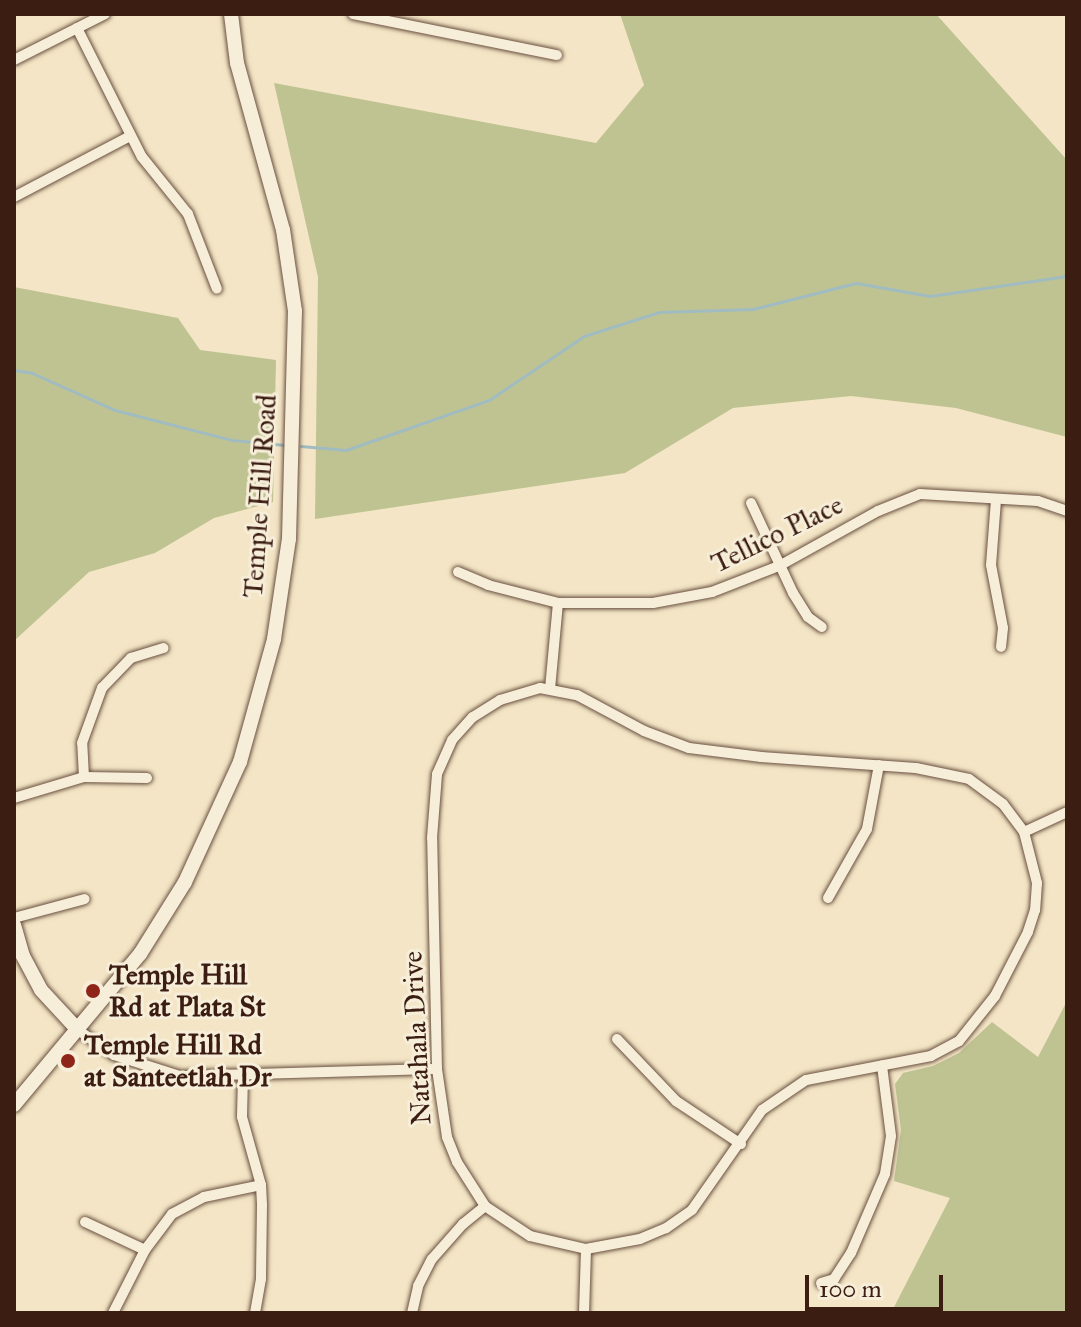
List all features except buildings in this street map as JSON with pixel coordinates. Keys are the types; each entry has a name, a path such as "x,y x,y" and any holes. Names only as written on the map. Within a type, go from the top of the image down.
{"main road":[{"name":"Temple Hill Road","path":"14,1105 140,954 205,843 240,762 266,673 280,609 289,539 295,311 283,230 240,76 231,14"},
{"path":"14,925 23,956 41,990 78,1030"}],"street":[{"path":"14,60 105,14"},
{"path":"353,14 557,55"},
{"path":"77,28 130,136 188,214 217,289"},
{"path":"14,197 130,136"},
{"name":"Tellico Place","path":"458,572 488,585 558,603 610,606 673,600 712,592 779,566 909,497 930,493 1038,501 1067,511"},
{"path":"996,500 991,565 1003,628 1001,647"},
{"path":"751,503 779,566 808,617 822,627"},
{"path":"550,689 558,603"},
{"path":"84,777 82,743 102,688 131,658 163,648"},
{"name":"Natahala Drive","path":"540,688 550,689 577,695 644,731 689,748 761,757 879,765 955,774 969,779 1003,804 1024,832 1035,863 1035,910 1028,932 995,996 971,1029 944,1051 806,1080 762,1110 708,1192 678,1221 640,1239 586,1249 530,1236 485,1206 457,1162 447,1137 437,1069 432,838 437,774 452,740 473,717 500,700 540,688"},
{"path":"828,898 867,829 879,765"},
{"path":"14,798 84,777 147,778"},
{"path":"1024,832 1067,812"},
{"path":"14,918 85,899"},
{"path":"78,1030 114,1055 159,1072 180,1076 437,1069"},
{"path":"617,1039 676,1101 741,1144"},
{"path":"821,1283 834,1279 851,1253 885,1174 891,1136 882,1066"},
{"path":"243,1076 242,1117 261,1185 261,1279 255,1313"},
{"path":"113,1313 145,1250 164,1221 182,1207 204,1197 261,1185"},
{"path":"412,1313 418,1286 432,1259 463,1224 485,1206"},
{"path":"85,1222 145,1250"},
{"path":"584,1313 586,1249"}],"green space":[{"path":"620,14 936,14 1067,160 1067,437 956,408 851,396 733,408 625,473 315,519 318,277 274,83 596,143 644,85"},
{"path":"14,287 178,318 200,350 276,360 273,502 214,518 155,553 89,572 14,641"},
{"path":"1067,1001 1067,1313 891,1313 950,1198 894,1181 901,1130 895,1084 903,1073 933,1066 959,1053 992,1022 1038,1057"}],"waterway":[{"path":"301,446 346,450 489,400 584,336 659,312 753,309 856,283 930,296 1067,276"},
{"path":"14,370 32,373 115,410 232,440 285,445"}],"place":[{"name":"Temple Hill Rd at Plata St","path":"93,991"},
{"name":"Temple Hill Rd at Santeetlah Dr","path":"68,1061"}]}
